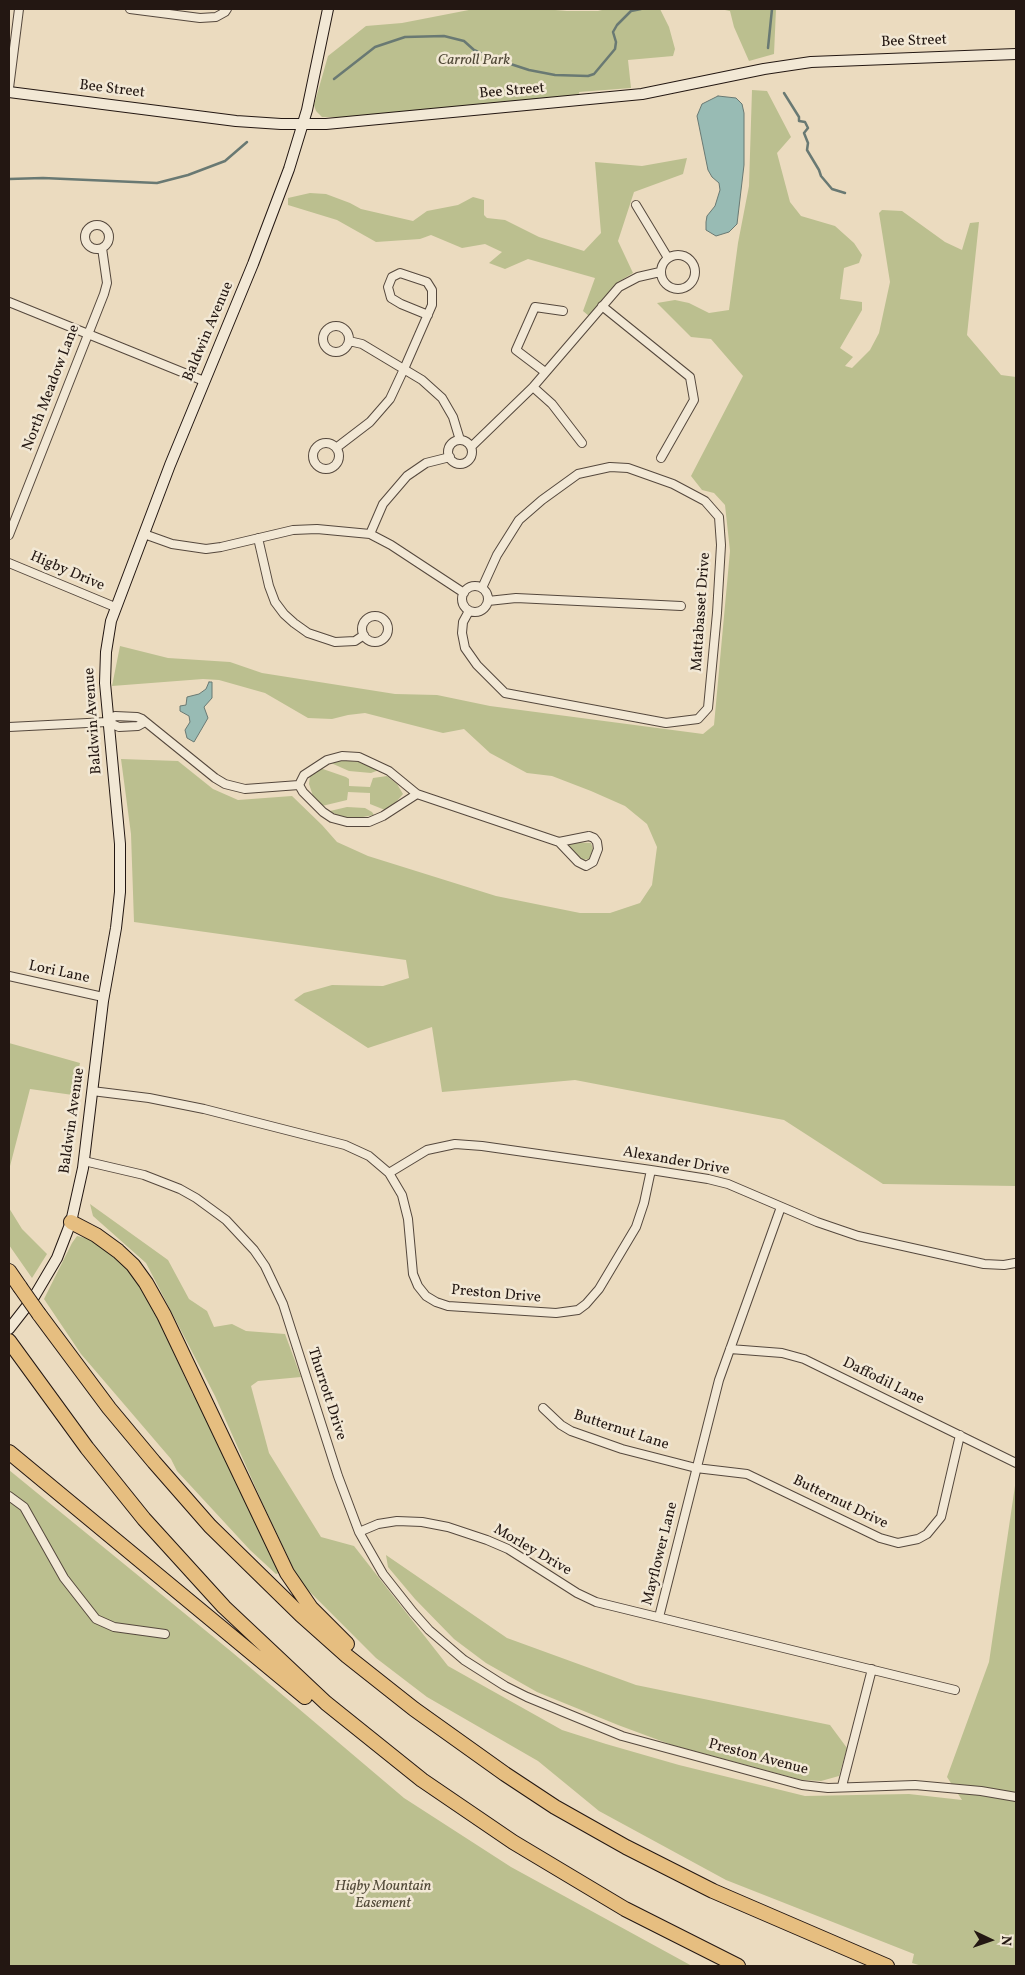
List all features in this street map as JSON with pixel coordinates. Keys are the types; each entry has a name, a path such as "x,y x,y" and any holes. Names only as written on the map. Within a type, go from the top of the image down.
{"highway":[{"path":"71,1222 96,1235 118,1251 133,1265 146,1283 164,1315 287,1573 306,1602 350,1647 366,1671"},
{"path":"9,1271 109,1408 196,1510 281,1596 366,1671 474,1754 600,1833 713,1891 887,1966"},
{"path":"11,1344 97,1461 174,1553 247,1630 344,1719 422,1780 520,1847 625,1909 738,1966"},
{"path":"9,1452 315,1705 326,1712 344,1719"}],"street":[{"path":"9,88 19,9"},
{"path":"130,9 200,18 216,17 226,12 227,9"},
{"name":"Baldwin Avenue","path":"9,1330 44,1283 57,1258 71,1222 84,1160 103,997 117,919 120,868 119,830 107,722 105,662 109,631 115,607 289,169 303,124 328,9"},
{"name":"Bee Street","path":"9,92 236,121 303,124 350,122 635,95 668,90 764,69 811,62 1016,54"},
{"path":"636,205 668,258"},
{"name":"North Meadow Lane","path":"9,535 107,282 102,248"},
{"path":"678,255 690,260 695,272 694,279 684,288 678,290 666,285 660,272 668,258 678,255"},
{"path":"471,447 460,440 452,444 449,452 450,457 456,463 465,463 471,456 471,447 532,387 619,287 638,276 660,272"},
{"path":"336,448 370,422 390,399 404,369 428,315 432,305 432,290 427,282 400,273 392,277 388,286 391,298 428,315"},
{"path":"9,302 204,381"},
{"path":"602,306 690,377 694,400 661,458"},
{"path":"545,372 516,350 535,307 563,311"},
{"path":"349,341 362,344 422,380 442,398 453,416 460,440"},
{"path":"532,387 552,404 582,443"},
{"path":"370,534 383,504 407,476 426,463 450,457"},
{"name":"Mattabasset Drive","path":"482,588 497,555 519,520 542,500 578,474 610,467 628,468 681,488 705,501 719,517 721,545 708,708 698,719 666,723 505,693 477,665 465,648 462,633 463,622 469,611 483,610 488,601 516,598 681,606"},
{"path":"144,534 172,544 206,549 221,548 293,530 317,529 370,534 391,545 464,593"},
{"path":"258,538 269,586 275,602 284,614 308,633 321,639 346,642 364,635"},
{"name":"Higby Drive","path":"9,563 115,607"},
{"path":"469,611 463,605 462,597 464,593 474,587 482,588 487,595 488,601"},
{"path":"9,727 107,722 119,727 138,726 145,722 225,784 245,789 299,785"},
{"path":"299,785 304,775 322,763 333,758 359,756 379,765 417,794 559,842 582,865 591,864 598,849 597,842 591,837 559,842"},
{"path":"299,785 303,792 323,812 332,818 347,822 369,822 383,816 417,794"},
{"name":"Lori Lane","path":"9,976 103,997"},
{"name":"Preston Drive","path":"92,1091 179,1103 345,1146 369,1156 388,1173 396,1184 406,1206 413,1274 418,1286 426,1296 448,1306 556,1313 578,1310 600,1289 641,1215 651,1170"},
{"name":"Alexander Drive","path":"388,1173 427,1150 455,1144 482,1146 651,1170 721,1182 830,1228 858,1236 984,1264 1015,1264"},
{"name":"Thurrott Drive","path":"84,1160 144,1176 180,1189 204,1203 226,1220 254,1250 265,1266 283,1304 338,1476 359,1532 383,1574 429,1630 464,1660 506,1686"},
{"name":"Mayflower Lane","path":"780,1207 717,1388 659,1617 955,1690"},
{"name":"Daffodil Lane","path":"730,1349 782,1353 804,1359 1016,1463"},
{"name":"Butternut Lane","path":"543,1408 560,1425 571,1430 622,1449 696,1468"},
{"name":"Butternut Drive","path":"696,1468 747,1474 889,1542 908,1542 927,1534 941,1517 960,1435"},
{"path":"9,1496 24,1507 59,1571 96,1619 114,1627 165,1634"},
{"name":"Morley Drive","path":"359,1532 378,1524 397,1520 428,1523 468,1532 508,1549 585,1598 659,1617"},
{"path":"842,1786 872,1669"},
{"name":"Preston Avenue","path":"506,1686 548,1707 647,1744 722,1762 802,1785 828,1788 895,1784 934,1786 981,1791 1016,1798"}],"green space":[{"name":"Carroll Park","path":"474,9 598,11 606,9 660,9 669,27 675,49 673,56 628,60 631,88 579,92 580,103 423,118 322,117 316,111 314,105 328,56 366,26 402,23"},
{"path":"720,9 776,9 774,54 749,61 734,27 730,11"},
{"path":"752,90 767,91 791,137 777,153 790,202 801,216 835,226 854,243 862,255 859,263 844,268 840,299 862,302 862,310 840,348 853,357 845,366 852,368 870,350 879,333 890,282 879,213 882,210 902,211 945,242 962,250 970,223 979,222 967,335 1001,375 1016,377 1016,1186 883,1184 784,1120 575,1080 442,1092 432,1027 368,1048 294,1000 304,993 332,985 383,986 409,978 406,960 134,922 131,834 121,759 178,761 213,789 238,800 292,796 337,842 368,856 496,896 580,913 610,913 640,903 652,885 657,847 647,824 625,806 591,791 552,776 527,773 490,753 464,729 443,733 365,713 332,719 308,718 265,693 219,680 203,679 112,686 120,646 168,658 230,662 262,673 395,694 437,695 490,706 703,734 714,725 730,551 725,505 714,493 702,490 691,476 743,376 711,339 691,337 657,303 675,300 689,303 709,313 729,310 738,243 749,186"},
{"path":"687,158 683,174 634,192 618,241 633,273 618,282 589,316 583,311 595,278 528,259 505,269 489,263 502,252 485,244 462,248 431,235 420,239 376,242 337,220 288,205 288,198 310,193 326,194 361,209 413,221 427,211 458,205 473,197 484,200 484,215 487,218 505,220 539,237 584,251 601,233 595,162 642,166"},
{"path":"343,760 367,763 379,770 371,773 349,771 331,763"},
{"path":"320,768 346,777 349,779 349,786 370,787 373,778 387,776 397,784 403,794 385,810 370,804 370,793 348,792 347,800 322,806 313,796 309,784 310,776"},
{"path":"347,807 365,808 374,815 352,819 339,816 330,811"},
{"path":"566,843 591,843 593,849 589,859 582,860 566,846"},
{"path":"9,1043 80,1063 73,1095 30,1089 9,1170"},
{"path":"90,1204 168,1260 189,1299 207,1311 214,1327 232,1324 246,1331 285,1334 301,1377 258,1381 251,1386 269,1453 321,1537 354,1546 448,1666 562,1730 606,1744 679,1765 805,1796 909,1794 962,1800 947,1777 989,1662 1016,1479 1016,1966 922,1966 912,1963 914,1954 726,1880 599,1811 538,1761 427,1697 376,1658 300,1582 215,1396 146,1263 93,1216"},
{"path":"9,1208 22,1229 47,1254 32,1278 9,1245"},
{"path":"77,1236 90,1239 126,1267 139,1283 154,1310 193,1395 281,1572 276,1574 250,1550 177,1471 171,1459 81,1354 44,1299"},
{"name":"Higby Mountain Easement","path":"9,1470 233,1653 404,1798 511,1867 692,1966 9,1966"},
{"path":"386,1555 507,1638 636,1685 830,1725 847,1748 839,1776 821,1781 802,1780 672,1745 537,1692 486,1663 454,1639 415,1599 388,1567"}],"water":[{"path":"718,96 736,98 742,104 744,113 744,165 737,224 729,232 716,236 706,230 706,222 707,216 715,206 720,190 719,183 708,170 697,116 702,104"},
{"path":"209,682 212,682 212,698 204,707 208,718 194,742 187,738 185,730 190,722 189,716 180,711 180,706 186,705 187,697 199,694 206,689"}],"waterway":[{"path":"334,79 375,47 405,37 444,36 464,41 474,50 489,57 529,70 555,75 588,76 594,74 615,49 616,42 613,32 617,25 631,11 641,9"},
{"path":"768,48 772,9"},
{"path":"784,93 799,117 799,121 805,122 808,128 804,133 808,143 807,150 821,176 832,189 845,193"},
{"path":"9,179 43,178 157,183 188,175 225,161 247,142"}]}
